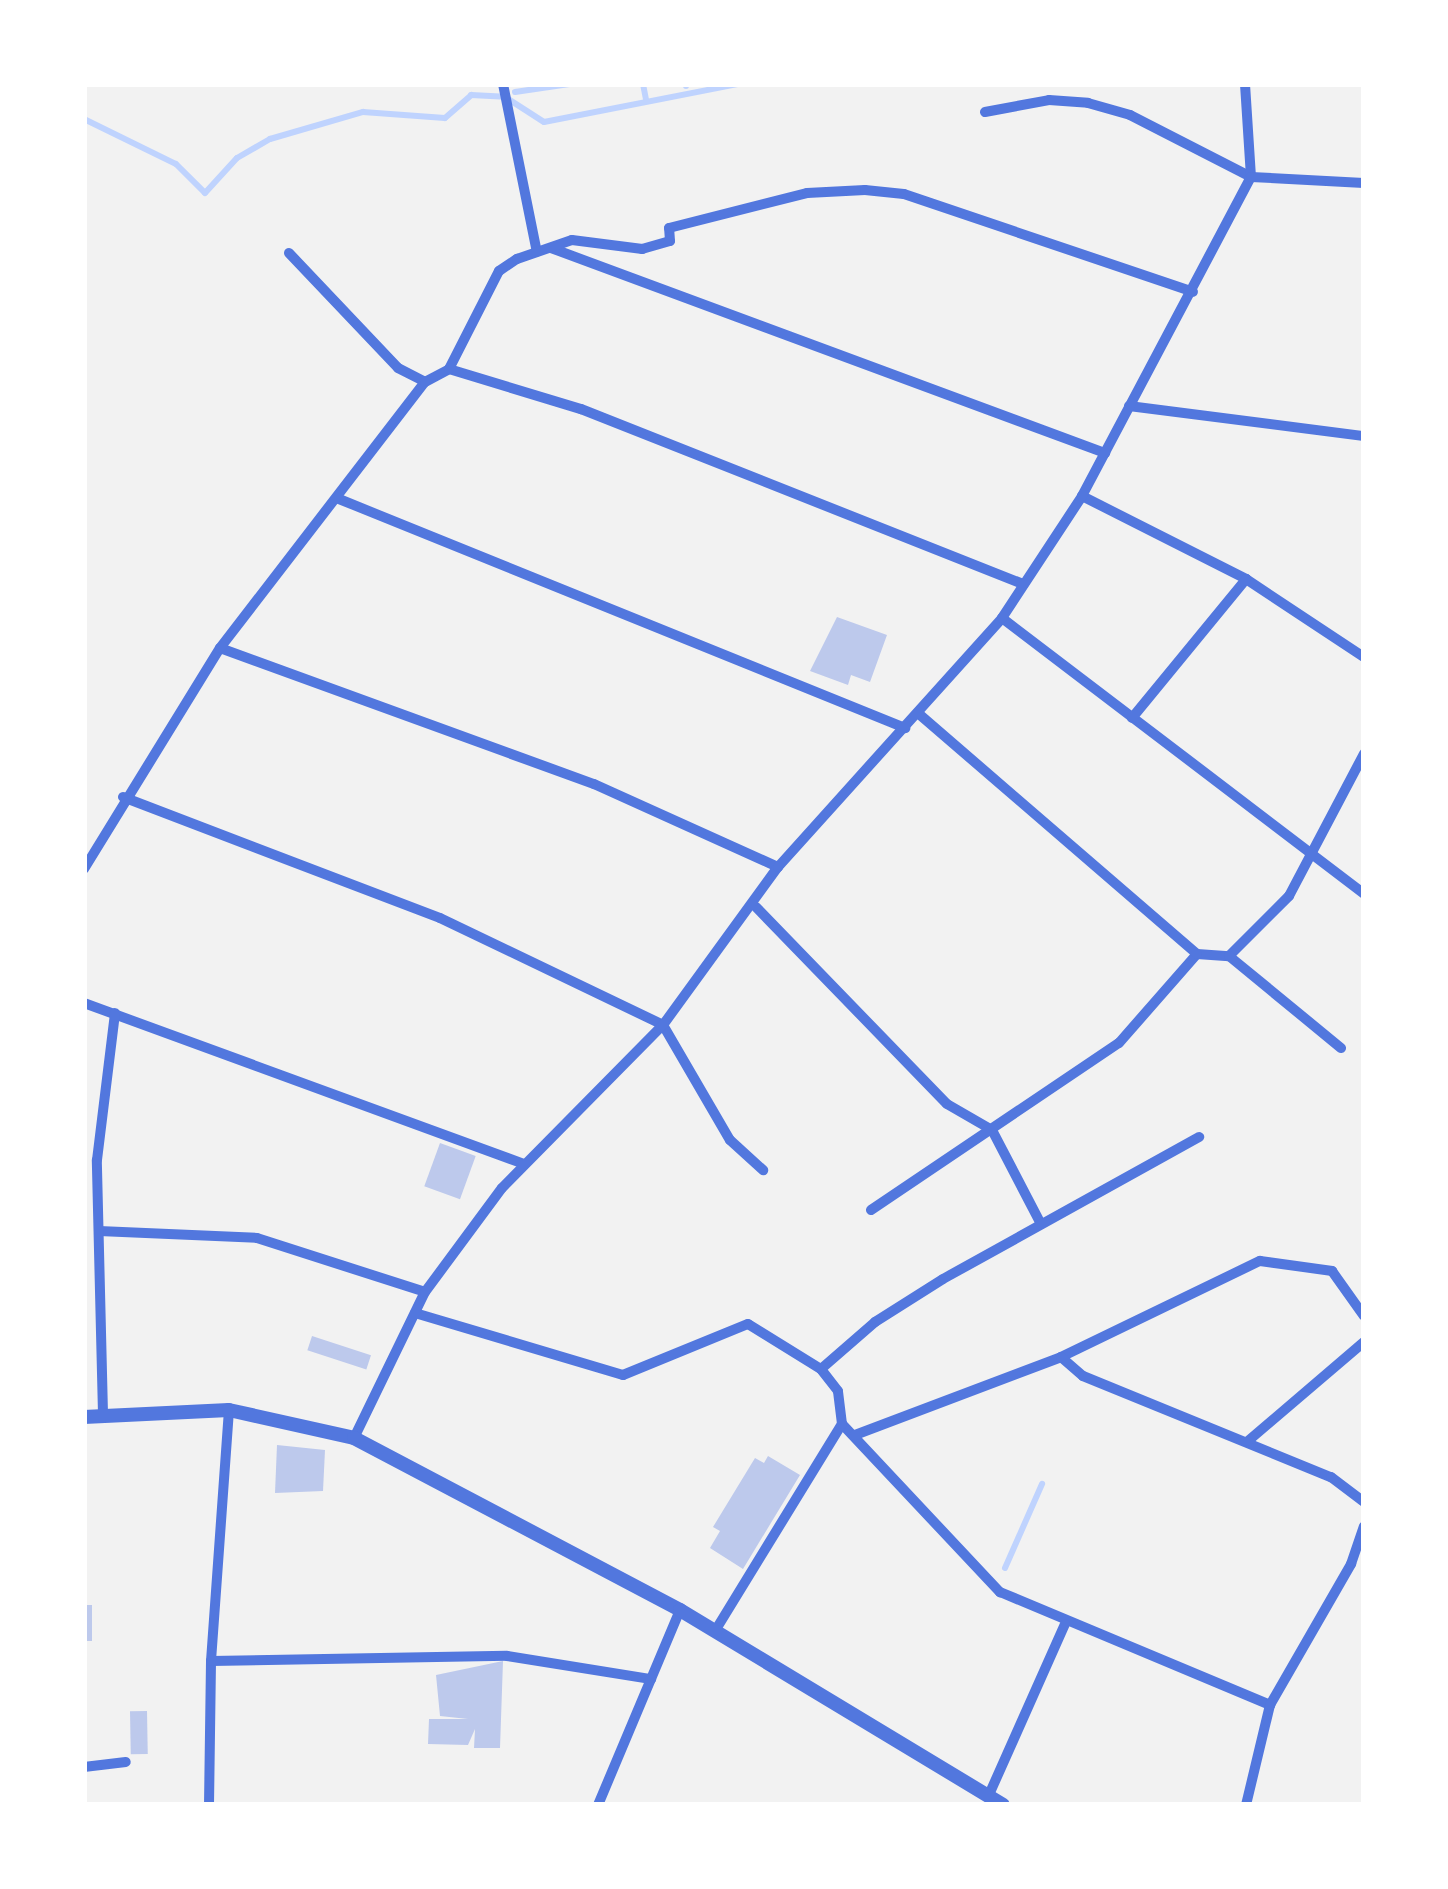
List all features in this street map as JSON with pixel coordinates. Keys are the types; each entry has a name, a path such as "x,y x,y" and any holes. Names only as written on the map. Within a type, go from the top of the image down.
{"street":[{"path":"503,84 544,250"},
{"path":"354,1438 425,1292 525,1164 662,1025 756,907 778,866 1002,618 1082,496 1250,177 1245,84"},
{"path":"985,112 1049,100 1088,103 1130,115 1250,177 1364,184"},
{"path":"84,868 122,797 220,648 339,499 424,382 449,369 499,271 572,240 641,249 670,241 669,228 807,193 865,190 904,194 1193,292"},
{"path":"544,250 1105,452"},
{"path":"289,253 398,368 424,382"},
{"path":"449,369 580,409 1024,584"},
{"path":"1130,406 1364,436"},
{"path":"1082,496 1246,579 1364,657"},
{"path":"339,499 905,728"},
{"path":"1132,718 1246,579"},
{"path":"1002,618 1309,859 1364,894"},
{"path":"220,648 594,784 778,866"},
{"path":"918,713 1197,954 1228,956 1341,1048"},
{"path":"1228,956 1289,896 1364,754"},
{"path":"122,797 440,918 662,1025 730,1140 763,1170"},
{"path":"756,907 947,1104 992,1130 1041,1223"},
{"path":"871,1210 1119,1043 1197,954"},
{"path":"84,1003 525,1164"},
{"path":"103,1414 97,1160 115,1012"},
{"path":"820,1370 875,1322 1041,1223 1199,1137"},
{"path":"99,1231 256,1238 425,1292"},
{"path":"854,1436 1061,1357 1260,1261 1332,1271 1364,1316"},
{"path":"415,1313 623,1375 748,1324 820,1370 838,1391 842,1424 984,1577 1065,1624 1270,1705"},
{"path":"1248,1442 1364,1342"},
{"path":"1061,1357 1083,1376 1331,1477 1364,1502"},
{"path":"209,1805 211,1660 229,1410"},
{"path":"84,1417 229,1410 354,1438 680,1610 995,1801 1065,1624"},
{"path":"716,1631 842,1424"},
{"path":"1246,1805 1270,1705 1351,1564 1364,1526"},
{"path":"598,1805 680,1610"},
{"path":"211,1660 507,1656 651,1679"},
{"path":"84,1767 126,1762"}],"building":[{"path":"837,617 887,635 870,682 851,675 848,685 810,671"},
{"path":"440,1143 476,1156 460,1199 424,1186"},
{"path":"312,1336 371,1355 366,1369 307,1350"},
{"path":"277,1445 325,1450 323,1491 275,1493"},
{"path":"768,1456 800,1475 743,1569 710,1548 720,1531 713,1527 755,1458 764,1463"},
{"path":"84,1605 92,1605 92,1641 84,1641"},
{"path":"503,1661 500,1748 474,1748 475,1729 468,1745 428,1744 429,1719 468,1719 440,1716 436,1675"},
{"path":"130,1711 147,1711 148,1754 131,1754"}],"waterway":[{"path":"515,92 569,84"},
{"path":"643,84 646,100"},
{"path":"84,119 176,164 205,193 237,158 270,139 363,112 445,118 471,95 505,97 544,122 737,84"},
{"path":"1005,1568 1042,1484"}]}
